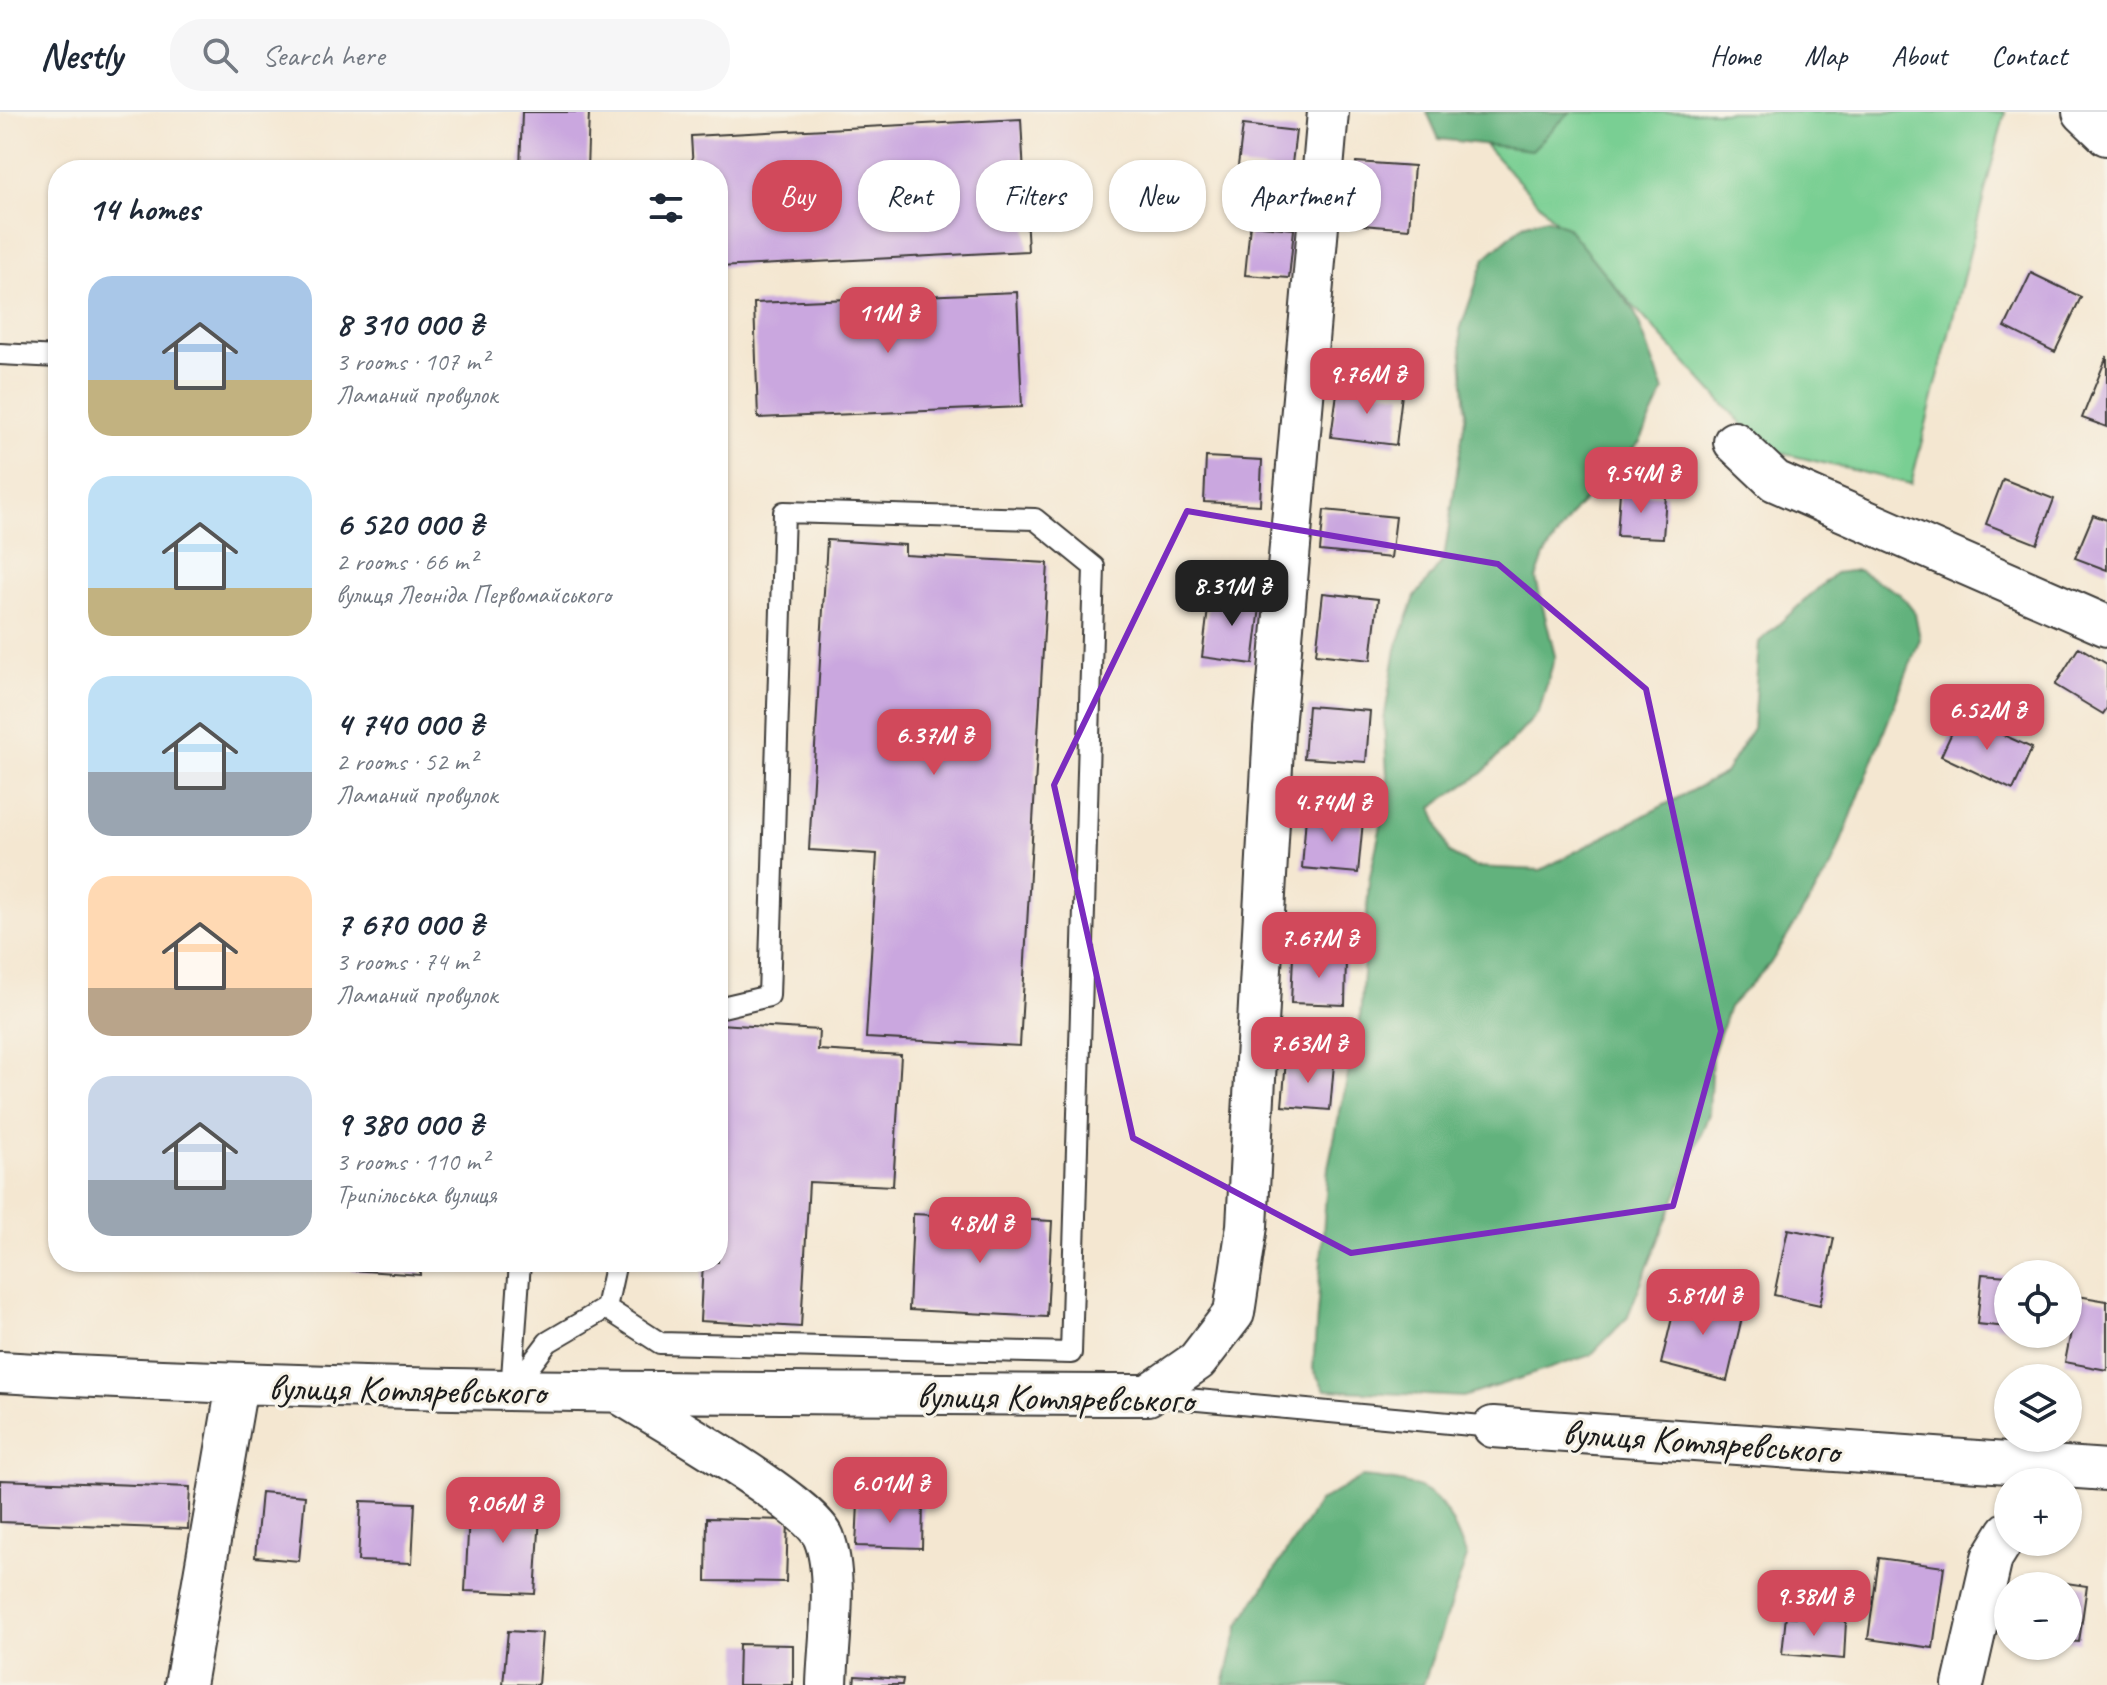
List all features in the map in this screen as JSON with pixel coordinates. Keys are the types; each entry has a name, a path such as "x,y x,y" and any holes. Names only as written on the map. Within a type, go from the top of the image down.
{"street":[{"path":"1148,1395 1197,1361 1234,1313 1247,1226 1274,729 1328,112"},
{"path":"2083,112 2107,135"},
{"path":"1734,442 1775,481 2107,626"},
{"name":"вулиця Котляревського","path":"0,1372 237,1385 511,1392 1148,1395"},
{"path":"185,1685 237,1385"},
{"path":"619,1393 773,1491 806,1516 824,1536 831,1569 827,1685"},
{"name":"вулиця Котляревського","path":"1493,1427 1994,1469"},
{"name":"вулиця Котляревського","path":"2082,1471 2107,1470"},
{"path":"1963,1685 1994,1555"}],"lane":[{"path":"0,354 48,356"},
{"path":"606,1308 660,1343 1071,1353 1094,567 1035,519 784,512 769,996 728,1006"},
{"path":"511,1392 519,1272"},
{"path":"511,1392 548,1342 606,1308 614,1272"},
{"name":"вулиця Котляревського","path":"1148,1395 1493,1427"}],"highlighted area":[{"path":"1187,511 1498,564 1646,689 1721,1031 1673,1206 1351,1253 1133,1138 1054,785"}],"green space":[{"path":"1427,112 1570,112 1532,150 1439,139"},
{"path":"1455,112 2005,112 1911,484 1765,449"},
{"path":"1546,218 1567,227 1634,310 1664,391 1640,442 1575,510 1544,556 1536,579 1555,656 1539,712 1483,773 1432,807 1449,853 1475,867 1541,870 1725,773 1753,728 1759,642 1835,573 1858,570 1900,594 1915,613 1920,639 1832,865 1770,964 1729,1007 1712,1057 1709,1114 1627,1318 1591,1355 1463,1397 1325,1390 1313,1369 1328,1167 1360,1020 1369,881 1388,793 1384,720 1396,649 1415,597 1444,559 1466,411 1460,330 1485,258 1523,225"},
{"path":"1362,1477 1404,1483 1431,1495 1450,1518 1467,1557 1423,1685 1224,1685 1239,1625 1319,1502"}],"building":[{"path":"522,112 589,112 587,160 520,160"},
{"path":"1021,119 1023,160 976,160 976,232 1027,232 1028,251 728,266 728,160 692,160 691,136"},
{"path":"1243,125 1296,131 1292,160 1239,160"},
{"path":"1381,164 1414,166 1409,229 1381,227"},
{"path":"1249,232 1294,232 1289,278 1245,275"},
{"path":"2031,273 2081,297 2055,352 2005,327"},
{"path":"1017,292 1022,407 758,418 754,303"},
{"path":"2107,356 2107,427 2082,418"},
{"path":"1338,386 1402,394 1396,445 1331,437"},
{"path":"1206,457 1262,460 1260,505 1204,502"},
{"path":"2003,479 2054,499 2037,544 1986,524"},
{"path":"1620,492 1666,495 1663,538 1617,536"},
{"path":"1324,510 1396,517 1391,558 1320,551"},
{"path":"2093,515 2107,520 2107,570 2075,558"},
{"path":"827,540 905,545 905,555 1048,563 1020,1046 866,1038 877,854 809,850"},
{"path":"1210,593 1261,599 1253,664 1202,657"},
{"path":"1323,593 1378,599 1371,660 1316,654"},
{"path":"2079,647 2107,664 2107,708 2103,714 2055,685"},
{"path":"1308,706 1370,711 1366,762 1304,758"},
{"path":"1960,715 2032,748 2013,790 1941,756"},
{"path":"1306,816 1363,821 1358,873 1302,868"},
{"path":"1293,955 1346,957 1345,1005 1291,1003"},
{"path":"728,1025 819,1030 818,1050 901,1055 893,1186 809,1182 801,1327 700,1321 702,1272 728,1272"},
{"path":"1286,1060 1334,1064 1330,1110 1282,1106"},
{"path":"913,1214 1052,1221 1047,1317 909,1310"},
{"path":"1788,1229 1834,1238 1820,1305 1774,1295"},
{"path":"379,1272 420,1272 420,1275"},
{"path":"1982,1274 1994,1275 1994,1326 1977,1324"},
{"path":"1678,1293 1744,1309 1727,1381 1661,1364"},
{"path":"2082,1297 2107,1301 2107,1370 2065,1362 2068,1348 2082,1348"},
{"path":"0,1480 190,1487 188,1529 0,1522"},
{"path":"261,1492 305,1496 299,1561 255,1557"},
{"path":"470,1496 541,1500 535,1594 465,1591"},
{"path":"361,1501 415,1503 412,1563 358,1561"},
{"path":"858,1503 923,1504 922,1548 856,1546"},
{"path":"707,1518 788,1520 786,1582 706,1581"},
{"path":"1879,1558 1944,1567 1933,1648 1868,1639"},
{"path":"2082,1585 2087,1586 2082,1621"},
{"path":"1786,1616 1846,1621 1844,1659 1782,1654"},
{"path":"508,1631 542,1633 538,1685 503,1684"},
{"path":"739,1644 793,1645 793,1685 738,1685"},
{"path":"855,1676 903,1679 902,1685 854,1685"}]}
